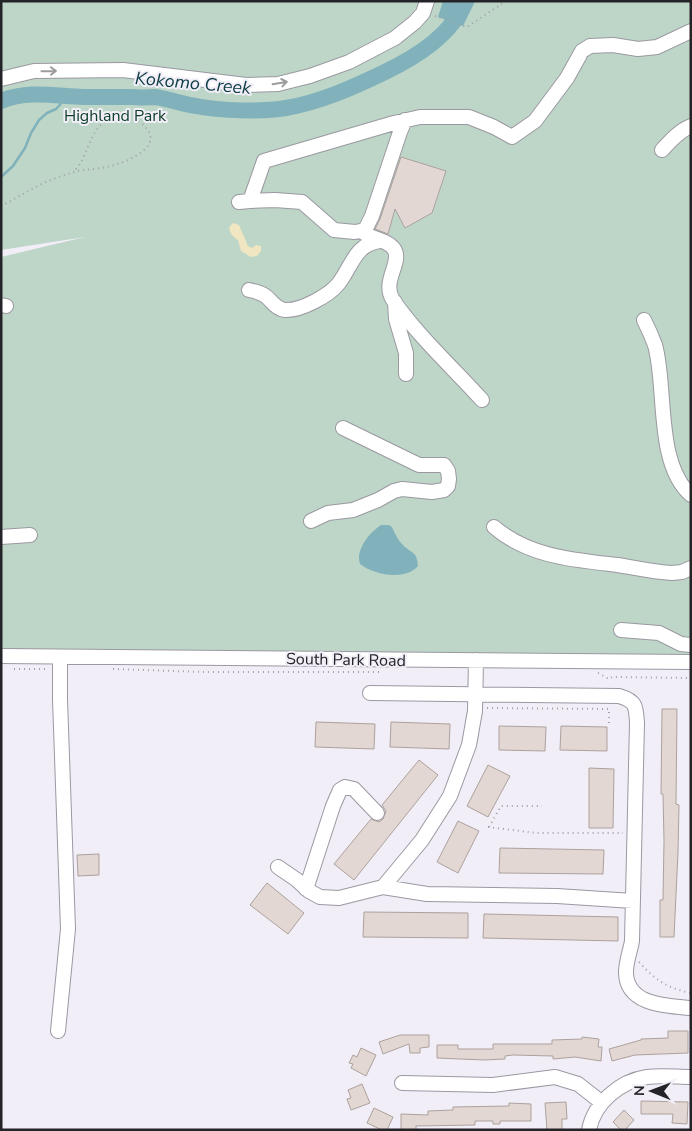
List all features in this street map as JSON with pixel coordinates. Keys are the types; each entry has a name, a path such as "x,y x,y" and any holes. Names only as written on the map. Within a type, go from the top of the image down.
{"street":[{"path":"1,79 34,71 123,70 246,85 278,84 310,76 349,62 395,38 423,13 427,1"},
{"path":"405,120 372,216 365,230 355,232 334,230 302,202 275,200 244,201 264,162 405,120 420,117 469,117 494,126 512,137 535,121 567,78 582,51 590,46 613,45 638,49 657,47 691,31"},
{"path":"662,150 674,138 691,126"},
{"path":"361,231 367,236 393,248 396,253 395,264 388,291 426,340 482,400"},
{"path":"249,290 265,295 271,302 284,310 300,308 331,291 339,283 359,251 372,242 380,241"},
{"path":"395,302 396,319 406,352 406,374"},
{"path":"644,320 655,346 664,430 676,478 691,495"},
{"path":"311,521 328,513 353,510 394,491 410,488 439,492 448,486 448,471 444,465 419,465 343,428"},
{"path":"494,527 515,542 530,549 571,560 672,573 682,572 691,568"},
{"path":"1,537 30,535"},
{"path":"620,630 659,633 681,644 691,645"},
{"name":"South Park Road","path":"1,656 691,662"},
{"path":"58,1031 68,930 60,657"},
{"path":"383,887 422,840 450,796 469,745 475,708 476,660"},
{"path":"370,692 619,696 629,699 634,703 637,723 635,834 632,942 626,973 628,987 636,996 658,1004 691,1008"},
{"path":"306,889 340,790 345,787 354,789 377,814"},
{"path":"278,867 306,889 320,897 339,898 383,887 427,894 556,896 633,901"},
{"path":"402,1083 493,1085 555,1077 578,1084 602,1102"},
{"path":"589,1130 590,1122 602,1102 624,1085 646,1077 691,1077"}],"path":[{"path":"438,17 466,27 506,1"},
{"path":"1,206 31,189 73,172 112,166 140,154 149,144 151,136 147,128 138,121 122,118 110,120 99,125 92,134 82,162 73,172"},
{"path":"609,683 609,679 612,677 691,678"},
{"path":"475,708 609,709 609,724"},
{"path":"542,806 502,806 489,827 536,833 635,834"},
{"path":"630,951 647,971 666,985 672,989 691,993"}],"green space":[{"name":"Highland Park","path":"1,1 691,1 691,664 1,656 1,257 85,237 1,250"}],"sand":[{"path":"233,223 239,225 248,246 252,248 256,245 261,246 261,251 257,256 251,257 241,251 238,240 230,232 230,226"}],"water":[{"path":"443,1 475,1 463,26 438,17"},
{"path":"381,525 391,526 400,542 415,555 418,566 412,571 405,574 389,575 373,571 360,564 360,553 364,542"}],"building":[{"path":"401,157 446,171 432,213 405,228 395,209 388,234 375,229"},
{"path":"662,709 677,709 676,804 679,805 674,937 660,937 660,900 663,900 664,841 663,794 661,794"},
{"path":"316,722 375,724 374,749 315,747"},
{"path":"391,722 450,724 449,749 390,747"},
{"path":"499,726 546,727 545,751 499,750"},
{"path":"561,726 607,727 607,751 560,750"},
{"path":"419,760 438,775 354,880 334,864 371,819 379,822 383,819 386,811 382,805"},
{"path":"488,765 510,776 488,817 467,806"},
{"path":"589,768 614,769 613,828 589,828"},
{"path":"458,821 479,831 458,873 437,862"},
{"path":"500,848 604,850 603,874 499,873"},
{"path":"99,854 99,875 78,876 77,855"},
{"path":"267,883 304,913 288,934 250,905"},
{"path":"364,912 468,913 468,938 363,937"},
{"path":"484,914 618,917 618,941 483,938"},
{"path":"668,1031 688,1031 688,1053 635,1055 612,1061 609,1049 641,1039 668,1038"},
{"path":"400,1035 429,1035 429,1047 420,1048 420,1053 410,1053 409,1044 383,1054 379,1042"},
{"path":"582,1037 599,1039 598,1047 602,1047 601,1061 575,1057 553,1059 553,1056 513,1055 505,1056 505,1059 484,1060 437,1058 437,1045 458,1045 458,1049 493,1049 493,1044 552,1044 552,1040 582,1039"},
{"path":"361,1048 376,1055 366,1076 351,1068 353,1064 349,1063 353,1055 357,1057"},
{"path":"362,1084 370,1103 351,1110 347,1099 351,1098 348,1090"},
{"path":"641,1101 688,1102 687,1124 672,1123 673,1114 641,1114"},
{"path":"566,1102 567,1119 562,1119 562,1130 547,1130 545,1103"},
{"path":"509,1103 531,1104 531,1121 500,1121 500,1124 493,1124 493,1121 475,1121 475,1125 416,1126 416,1130 401,1130 401,1114 428,1115 428,1111 453,1110 453,1107 509,1106"},
{"path":"374,1108 393,1117 387,1130 382,1130 367,1123"},
{"path":"624,1110 634,1120 625,1130 621,1130 613,1122"}],"waterway":[{"name":"Kokomo Creek","path":"1,101 31,95 155,97 206,108 229,110 286,108 325,98 385,72 409,59 432,43 452,24 466,1"},
{"path":"1,177 13,166 25,148 39,120 47,113 56,109 68,96"}]}
